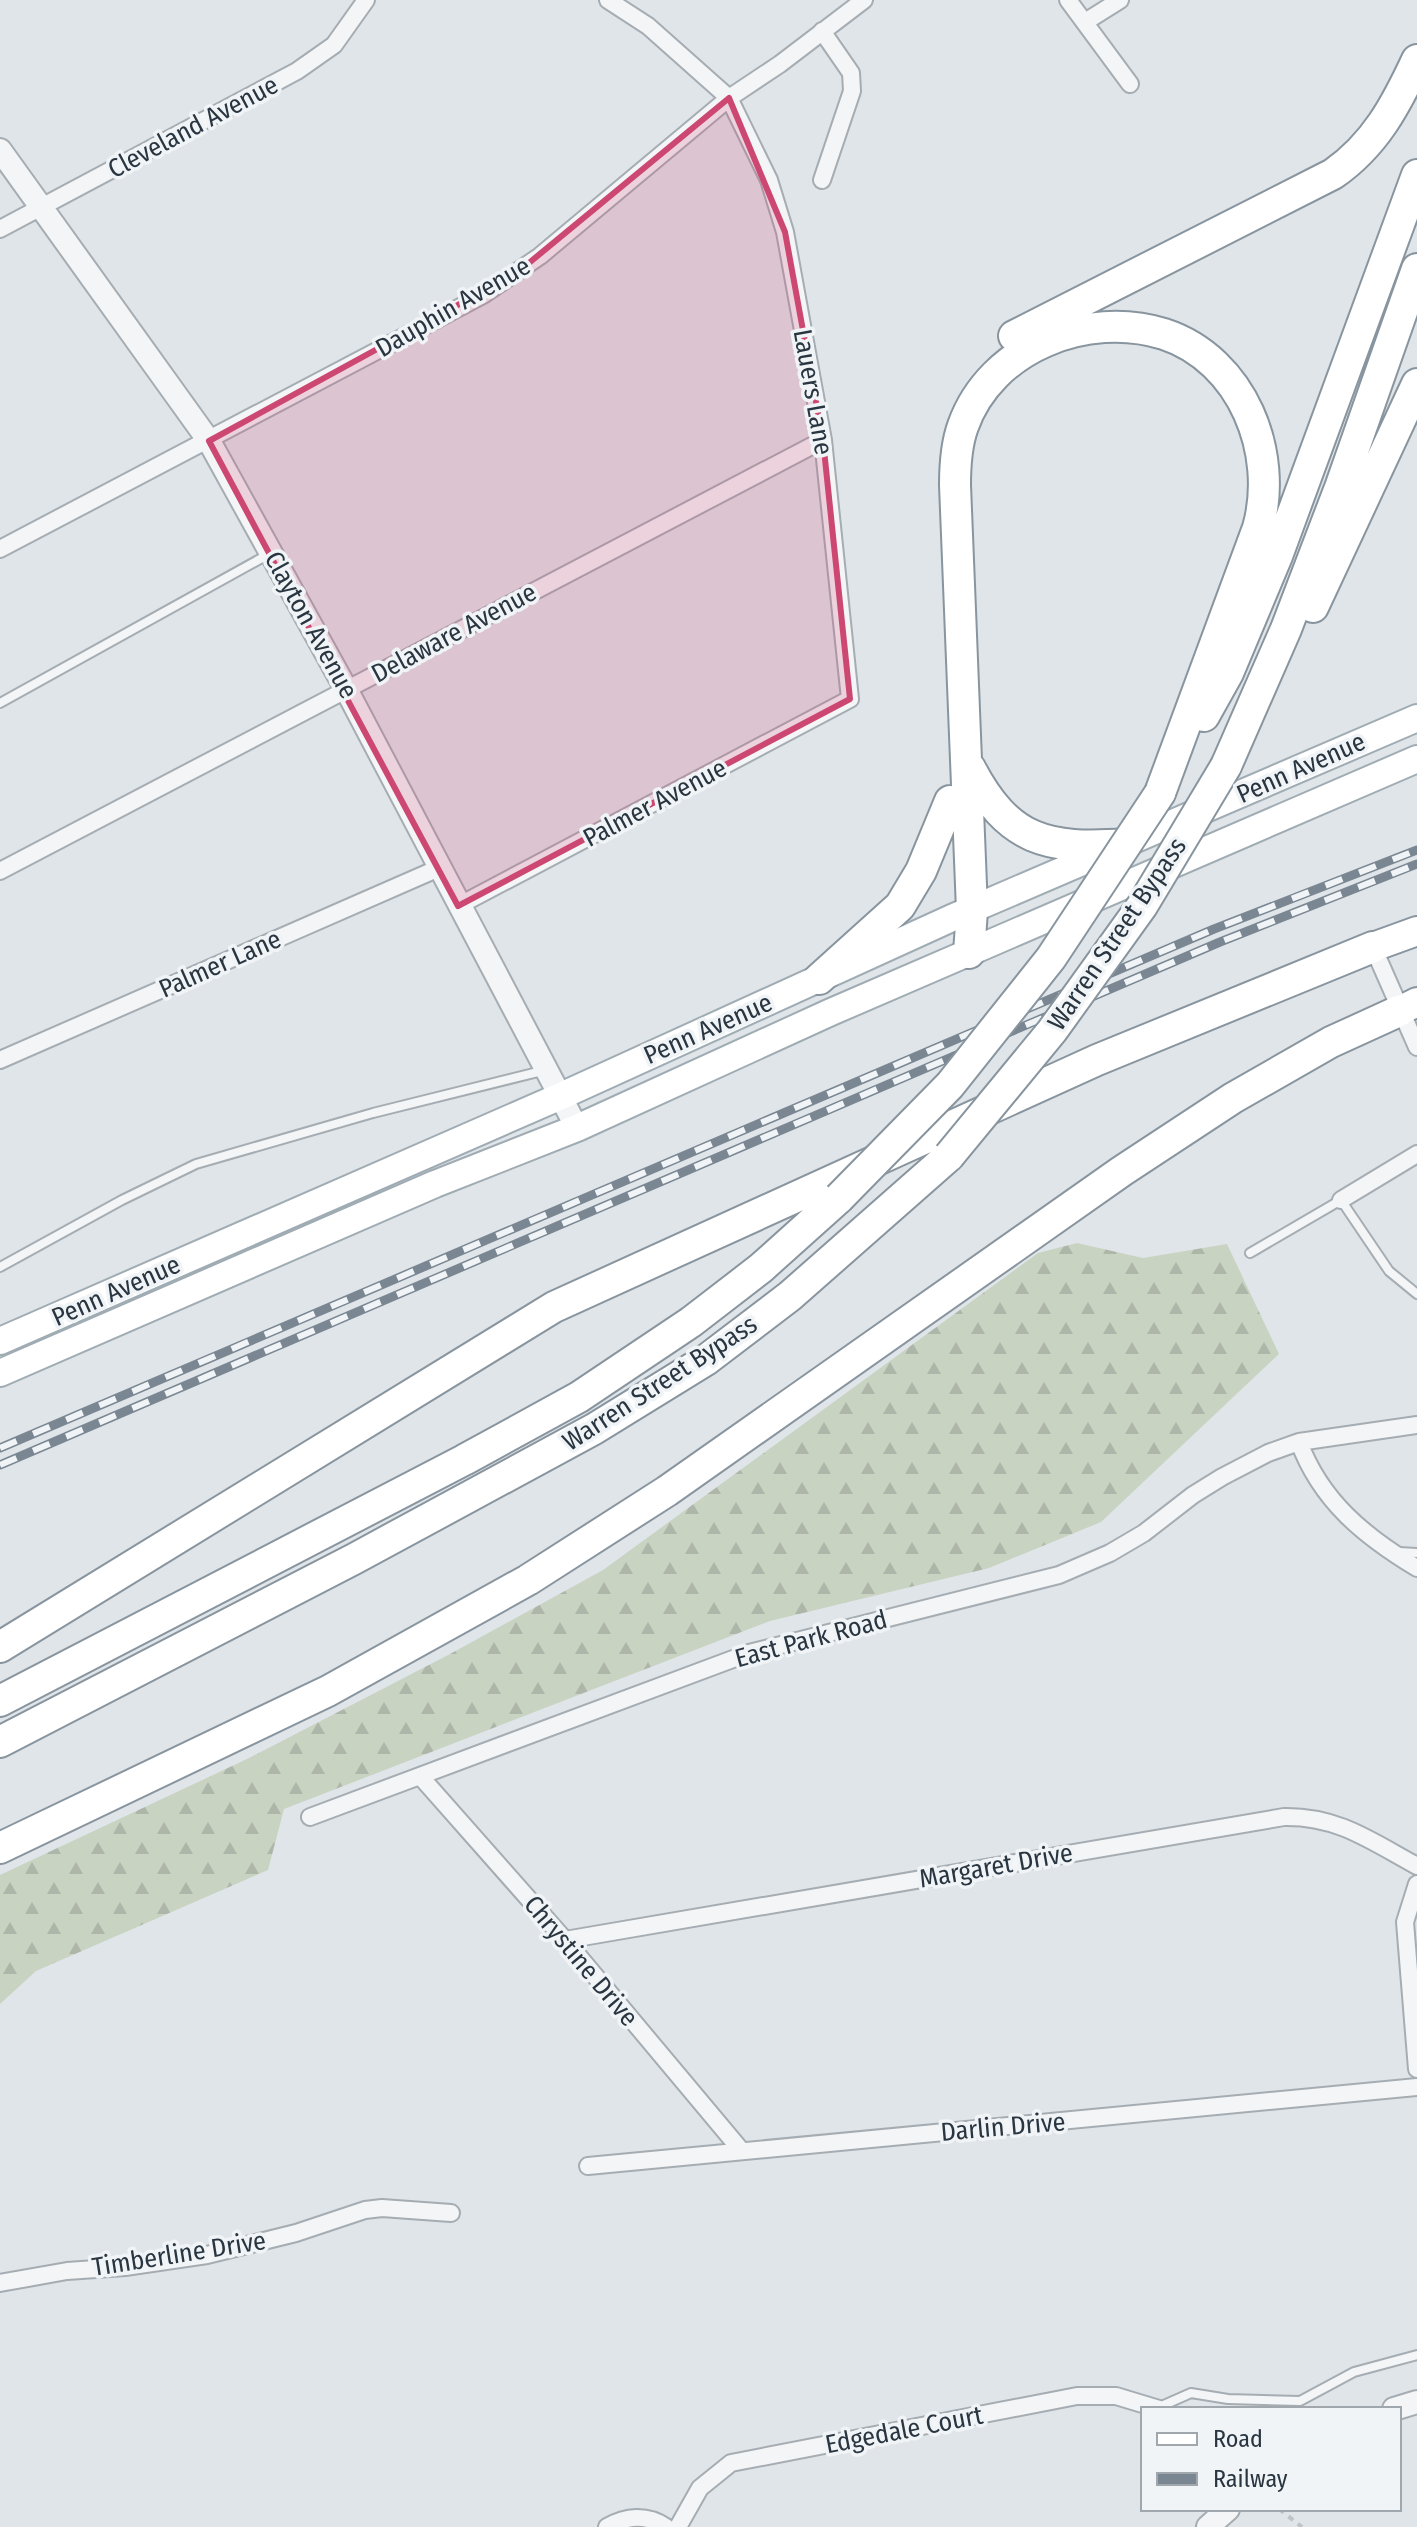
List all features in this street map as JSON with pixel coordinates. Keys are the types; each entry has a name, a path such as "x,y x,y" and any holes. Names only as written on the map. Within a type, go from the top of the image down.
{"highway":[{"path":"969,953 950,801 936,461 945,416 964,382 984,358 1010,338 1344,166 1366,145 1391,113 1417,60"},
{"path":"1160,793 1228,673 1277,556 1417,175"},
{"path":"1226,766 1286,629 1336,499 1417,269"},
{"path":"963,914 967,762 955,474 957,443 963,423 980,393 997,372 1043,341 1087,329 1135,328 1181,342 1223,375 1251,415 1261,448 1264,507 1258,528 1160,793"},
{"path":"1226,766 1291,650 1417,384"},
{"path":"967,762 985,796 1001,815 1021,830 1066,844 1091,847 1126,844"},
{"name":"Warren Street Bypass","path":"0,1742 354,1559 594,1429 706,1360 790,1296 949,1156 1052,1031 1142,906 1226,766"},
{"name":"Warren Street Bypass","path":"0,1701 579,1397 702,1313 761,1268 839,1198 950,1085 1042,970 1160,793"},
{"path":"819,979 900,906 921,871 950,801"},
{"path":"0,1647 554,1307 1097,1060 1417,931"},
{"path":"0,1848 328,1691 528,1580 667,1491 1122,1171 1233,1098 1331,1042 1408,1006"}],"main road":[{"name":"Penn Avenue","path":"0,1341 561,1096 963,914 1417,718"},
{"name":"Penn Avenue","path":"0,1373 435,1184 577,1128 831,1012 1417,759"}],"street":[{"name":"Cleveland Avenue","path":"0,229 297,71 334,45 366,0"},
{"path":"608,0 648,26 729,98"},
{"name":"Dauphin Avenue","path":"0,549 483,295 518,272 729,98 780,64 864,0"},
{"path":"1068,0 1130,84"},
{"path":"1085,22 1120,0"},
{"path":"822,31 851,73 852,91 822,180"},
{"name":"Lauers Lane","path":"729,98 769,180 785,232 823,440 850,699"},
{"name":"Clayton Avenue","path":"0,150 209,441 346,689 577,1128"},
{"name":"Delaware Avenue","path":"0,871 823,440"},
{"name":"Palmer Avenue","path":"458,906 850,699"},
{"name":"Palmer Lane","path":"0,1060 439,868"},
{"path":"1373,947 1408,1006 1417,1047"},
{"path":"1341,1200 1417,1154"},
{"name":"East Park Road","path":"310,1817 749,1653 1059,1575 1110,1553 1144,1533 1222,1477 1268,1453 1299,1442 1417,1425"},
{"path":"1299,1442 1307,1465 1346,1518 1390,1552 1417,1568"},
{"name":"Chrystine Drive","path":"420,1776 565,1940 740,2149"},
{"name":"Margaret Drive","path":"565,1940 1284,1817 1337,1823 1417,1866"},
{"path":"1417,1884 1405,1922 1417,2069"},
{"name":"Darlin Drive","path":"588,2166 740,2149 1018,2126 1417,2087"},
{"name":"Timberline Drive","path":"0,2283 67,2271 125,2267 207,2255 296,2233 365,2210 382,2208 451,2213"},
{"name":"Edgedale Court","path":"678,2527 700,2488 731,2463 1077,2396 1116,2396 1154,2407"},
{"path":"1208,2527 1226,2511"},
{"path":"607,2527 620,2519 640,2518 659,2522 666,2527"}],"lane":[{"path":"0,703 272,553"},
{"path":"0,1267 122,1200 196,1164 373,1113 547,1070"},
{"path":"1250,1253 1341,1200 1389,1271 1417,1294"},
{"path":"1390,1552 1417,1553"},
{"path":"1160,2407 1191,2393 1228,2399 1300,2401 1354,2372 1417,2355"}],"path":[{"path":"1282,2511 1302,2527"}],"highlighted area":[{"path":"729,98 785,232 823,440 850,699 458,906 209,441 518,272"}],"green space":[{"path":"1077,1243 1143,1258 1227,1244 1279,1354 1101,1522 989,1568 770,1621 284,1809 268,1870 36,1971 0,2004 0,1875 247,1759 450,1654 603,1570 1038,1253"}],"railway":[{"path":"0,1448 1214,929 1417,850"},
{"path":"0,1465 1220,942 1417,864"}]}
